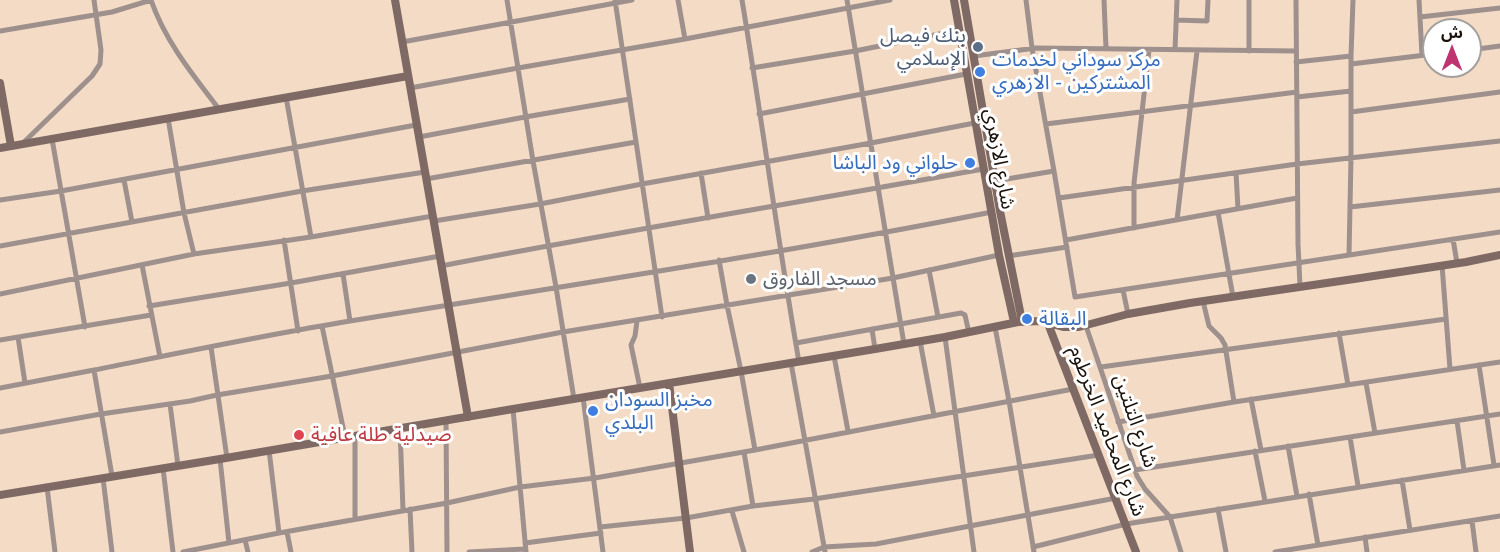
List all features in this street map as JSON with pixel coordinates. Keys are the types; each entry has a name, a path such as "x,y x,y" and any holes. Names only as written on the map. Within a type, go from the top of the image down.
{"street":[{"path":"22,144 92,76 100,64 102,50 93,0"},
{"path":"0,31 112,12 151,0 165,33 219,109"},
{"path":"394,0 468,417"},
{"path":"507,0 532,161 574,399"},
{"path":"402,42 616,1 632,0"},
{"path":"678,0 685,39"},
{"path":"742,0 796,343 795,363 804,441 824,549"},
{"path":"847,0 904,344"},
{"path":"410,88 890,0"},
{"name":"شارع الازهري","path":"954,0 983,169 1018,322"},
{"name":"شارع الازهري","path":"964,0 995,181 1004,255"},
{"path":"1026,0 1032,48 1075,297 1500,232"},
{"path":"1104,0 1106,48"},
{"path":"1175,50 1177,0"},
{"path":"1176,20 1207,21 1208,0"},
{"path":"1249,0 1249,51"},
{"path":"1296,0 1300,286"},
{"path":"1349,255 1353,0"},
{"path":"1351,64 1422,55 1419,0"},
{"path":"616,1 662,317"},
{"path":"1420,17 1500,8"},
{"path":"752,68 855,51 959,30"},
{"path":"1482,48 1500,46"},
{"path":"974,56 1032,48 1296,51"},
{"path":"1134,228 1134,187 1149,50"},
{"path":"1177,220 1197,51"},
{"path":"1296,62 1351,56"},
{"path":"759,114 966,74"},
{"path":"0,148 408,76"},
{"path":"0,83 11,146"},
{"path":"1046,123 1191,105 1351,91"},
{"path":"1351,112 1500,92"},
{"path":"286,98 310,237"},
{"path":"419,137 630,99"},
{"path":"168,118 184,213 194,254"},
{"path":"0,294 194,254 540,204 985,121"},
{"path":"0,200 124,180 416,125"},
{"path":"52,139 85,327"},
{"path":"1059,198 1297,164 1500,141"},
{"path":"0,246 302,191 532,161 636,142"},
{"path":"441,266 548,245 983,169"},
{"path":"995,181 1054,171"},
{"path":"701,173 708,218"},
{"path":"1236,173 1238,209"},
{"path":"124,180 132,222"},
{"path":"1350,207 1500,190"},
{"path":"0,432 332,376 563,332 893,278 1066,244 1134,228 1297,198"},
{"path":"0,388 350,321 781,250 992,212"},
{"path":"1218,212 1233,297"},
{"path":"1453,239 1457,263"},
{"path":"284,240 298,331"},
{"path":"0,495 795,363 969,333 1018,322 1047,321 1066,327 1086,326 1128,314 1203,301 1500,255"},
{"path":"149,306 291,284 440,256"},
{"path":"719,260 755,450"},
{"path":"142,265 160,357"},
{"path":"1442,265 1450,369"},
{"path":"929,270 938,317"},
{"path":"343,274 350,321"},
{"path":"1123,290 1128,314"},
{"path":"1203,301 1209,326 1224,341 1234,402"},
{"path":"796,343 961,313 964,314 969,333"},
{"path":"0,340 151,315"},
{"path":"1101,367 1446,319"},
{"path":"637,321 631,345 640,388"},
{"name":"شارع المحاميد الخرطوم","path":"1047,321 1136,552"},
{"path":"322,326 345,437"},
{"name":"شارع التلتين","path":"1086,326 1135,470 1145,489 1170,517 1181,552"},
{"path":"994,327 1033,549 1126,524 1497,465 1479,365"},
{"path":"872,329 875,349"},
{"path":"1339,333 1348,386"},
{"path":"18,337 25,383"},
{"path":"945,337 974,552"},
{"path":"920,341 934,416"},
{"path":"211,347 229,543"},
{"path":"834,356 848,431"},
{"path":"1118,422 1251,399 1500,362"},
{"path":"94,370 112,476"},
{"path":"669,383 690,552"},
{"path":"1366,383 1375,433"},
{"path":"183,552 447,503 520,487 595,478 744,452 1073,389"},
{"path":"583,397 603,552"},
{"path":"1251,399 1265,501"},
{"path":"170,404 178,466"},
{"path":"513,409 525,548"},
{"path":"1135,470 1500,414"},
{"path":"446,421 447,552"},
{"path":"1457,421 1464,470"},
{"path":"400,429 412,552"},
{"path":"355,436 355,519"},
{"path":"1350,437 1358,486"},
{"path":"1288,446 1297,496"},
{"path":"269,450 279,533"},
{"path":"744,452 753,506"},
{"path":"469,552 525,548 601,530 1099,454"},
{"path":"163,468 173,552"},
{"path":"103,478 112,552"},
{"path":"1402,480 1410,530"},
{"path":"47,488 55,552"},
{"path":"1309,494 1318,545"},
{"path":"812,552 876,544 1116,498"},
{"path":"1218,509 1226,552"},
{"path":"732,511 744,552"},
{"path":"1275,552 1500,516 1500,521"},
{"path":"1472,521 1476,552"},
{"path":"287,531 291,552"},
{"path":"1365,537 1367,552"},
{"path":"245,540 248,552"},
{"path":"876,544 877,552"}],"place":[{"name":"بنك فيصل الإسلامي","path":"978,47"},
{"name":"مركز سوداني لخدمات المشتركين - الازهري","path":"980,72"},
{"name":"حلواني ود الباشا","path":"970,163"},
{"name":"مسجد الفاروق","path":"751,279"},
{"name":"البقالة","path":"1027,319"},
{"name":"مخبز السودان البلدي","path":"593,411"},
{"name":"صيدلية طلة عافية","path":"299,435"}]}
